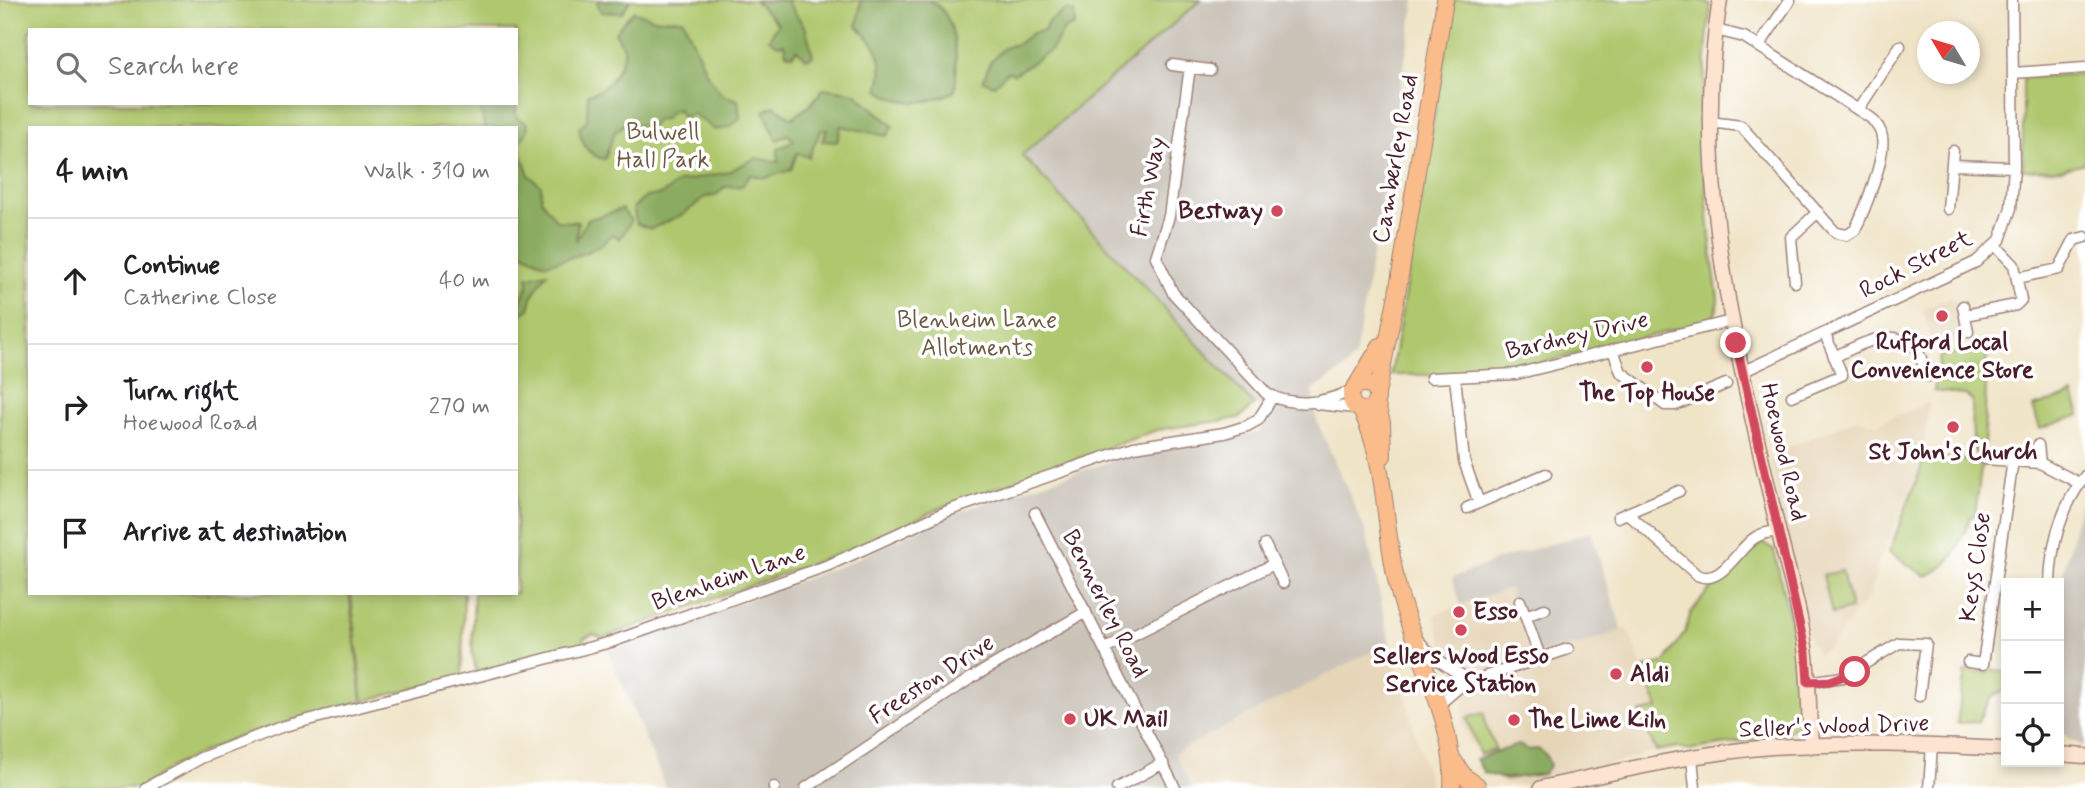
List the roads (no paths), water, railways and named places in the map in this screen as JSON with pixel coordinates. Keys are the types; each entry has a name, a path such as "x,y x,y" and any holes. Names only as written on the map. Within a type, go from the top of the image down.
{"main road":[{"name":"Camberley Road","path":"1445,0 1377,398 1382,423 1381,468 1390,553 1411,632 1452,758 1455,788"},
{"name":"Camberley Road","path":"1381,468 1356,399 1390,326"},
{"path":"1370,385 1377,398 1370,409 1356,399 1370,385"},
{"name":"Camberley Road","path":"1452,758 1465,777 1480,787"},
{"path":"1455,788 1480,787"}],"street":[{"name":"Hoewood Road","path":"1720,0 1710,122 1716,226 1731,321 1806,653 1811,746"},
{"path":"1759,46 1790,0"},
{"name":"Rock Street","path":"1742,372 1930,285 1976,262 1996,246 2008,223 2014,167 2012,0"},
{"path":"1710,122 1741,126 1836,233 1843,235 1855,230 1881,155 1882,137 1879,128 1858,110 1736,32 1716,30"},
{"path":"1858,110 1894,48"},
{"path":"1172,65 1210,70"},
{"name":"Firth Way","path":"1190,67 1169,216 1156,257 1173,293 1255,382 1273,396"},
{"path":"2013,73 2085,68"},
{"path":"1948,209 1953,151"},
{"path":"1952,165 2014,167"},
{"path":"1795,282 1791,237 1818,212"},
{"path":"2017,278 2059,269 2074,240 2085,237"},
{"path":"1968,332 1964,311 2016,305 2021,300 2014,265 1996,246"},
{"name":"Bardney Drive","path":"1431,378 1516,374 1731,321"},
{"path":"1825,334 1846,387"},
{"path":"1834,357 1871,339 1889,337 1917,349 1928,376"},
{"path":"1613,350 1621,372 1665,405 1676,405 1726,384"},
{"path":"1798,390 1842,375"},
{"path":"1455,377 1464,461 1479,503"},
{"path":"1709,378 1714,389"},
{"path":"1273,396 1287,402 1312,403 1356,399"},
{"name":"Blenheim Lane","path":"146,788 201,758 281,727 611,642 829,565 950,510 1134,447 1212,435 1247,426 1258,420 1273,396"},
{"path":"1312,403 1356,399"},
{"path":"2038,445 2040,463"},
{"path":"1985,459 2040,463 2082,480 2055,534 2051,578"},
{"name":"Keys Close","path":"1968,662 1983,664 2012,460"},
{"path":"1467,508 1546,474"},
{"path":"1679,491 1622,515 1697,575 1709,578 1717,575 1754,538 1778,531"},
{"name":"Bennerley Road","path":"1035,513 1175,788"},
{"path":"1265,545 1283,583"},
{"path":"1105,649 1274,565"},
{"path":"1520,601 1540,657"},
{"path":"1525,615 1545,609"},
{"name":"Freeston Drive","path":"806,788 971,678 1086,612"},
{"path":"1411,632 1432,656 1467,679"},
{"path":"1808,682 1843,677 1899,643 1926,644 1919,696"},
{"path":"1431,687 1487,674 1567,649"},
{"path":"1437,706 1464,684 1487,674"},
{"name":"Seller's Wood Drive","path":"1541,788 1692,758 1770,748 1884,745 2001,749"},
{"path":"1929,788 1932,746"},
{"path":"2064,754 2085,756"},
{"path":"1692,758 1695,788"},
{"path":"1117,788 1163,763"}],"place":[{"name":"Bestway","path":"1277,211"},
{"name":"Rufford Local Convenience Store","path":"1942,316"},
{"name":"The Top House","path":"1647,367"},
{"name":"St John's Church","path":"1953,427"},
{"name":"Esso","path":"1459,612"},
{"name":"Sellers Wood Esso Service Station","path":"1461,630"},
{"name":"Aldi","path":"1616,674"},
{"name":"UK Mail","path":"1070,719"},
{"name":"The Lime Kiln","path":"1514,720"}],"park label":[{"name":"Bulwell Hall Park","path":"663,146"},
{"name":"Blenheim Lane Allotments","path":"977,334"}]}
